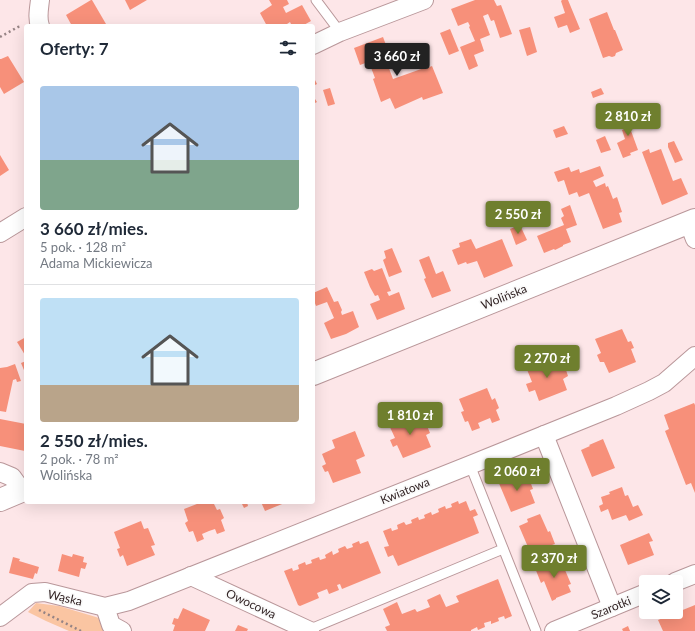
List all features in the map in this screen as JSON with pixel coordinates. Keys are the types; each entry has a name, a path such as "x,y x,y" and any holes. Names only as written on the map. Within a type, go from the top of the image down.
{"street":[{"path":"39,24 38,10 40,0"},
{"path":"315,44 340,32 424,0"},
{"path":"0,233 24,218"},
{"name":"Wolińska","path":"315,373 693,227"},
{"name":"Kwiatowa","path":"105,607 128,602 470,465 649,391 664,383 695,356"},
{"path":"544,435 612,607"},
{"path":"0,472 12,477 24,490 0,500"},
{"path":"683,579 695,574"},
{"name":"Owocowa","path":"191,576 309,630"},
{"name":"Wąska","path":"0,617 32,594 45,592 105,607"},
{"name":"Szarotki","path":"554,631 639,596"},
{"path":"105,607 111,625 122,631"}],"lane":[{"path":"316,0 340,32"},
{"path":"470,465 536,631"},
{"path":"309,630 503,549"}],"path":[{"path":"0,37 18,27 24,26"},
{"path":"21,602 81,631"}],"shaded area":[{"path":"36,603 59,606 96,617 131,631 69,631 28,612"}],"building":[{"path":"92,0 106,24 71,24 66,15"},
{"path":"125,0 147,0 130,10"},
{"path":"269,0 287,0 289,4 283,7 286,13 302,5 311,21 306,24 291,24 290,22 287,24 266,24 260,13 272,5"},
{"path":"475,0 494,0 497,6 501,5 512,34 500,38 494,20 491,21 488,14 483,16 490,35 480,39 484,51 474,55 478,66 469,70 460,47 475,41 468,22 458,26 451,9"},
{"path":"562,0 568,0 580,29 570,33 567,25 558,28 554,17 565,13"},
{"path":"607,12 623,50 616,53 615,56 603,58 589,19"},
{"path":"530,27 537,52 527,56 519,30"},
{"path":"450,29 459,51 449,55 440,33"},
{"path":"383,37 389,53 384,55 393,79 432,66 443,93 423,100 422,97 395,109 390,98 381,102 373,79 375,78 370,65 372,64 371,61 360,65 354,48"},
{"path":"8,56 24,82 4,94 0,87 0,59"},
{"path":"330,88 335,104 328,106 323,90"},
{"path":"601,88 604,94 593,98 591,92"},
{"path":"629,110 635,126 630,128 638,150 623,158 617,143 625,139 622,130 627,128 621,113"},
{"path":"564,126 568,134 556,138 553,130"},
{"path":"605,136 611,150 601,153 596,140"},
{"path":"674,141 683,160 675,163 668,147 668,143"},
{"path":"649,149 650,153 661,149 673,181 681,178 688,194 662,205 642,152"},
{"path":"0,155 9,170 0,176"},
{"path":"600,166 604,176 593,181 596,187 605,183 606,187 608,186 613,199 617,197 622,212 619,213 622,222 603,229 589,193 579,197 577,192 569,195 564,180 558,182 554,172 569,167 571,172 579,169 580,173"},
{"path":"570,205 577,225 566,229 571,242 555,250 554,249 544,253 537,236 564,225 561,218 564,216 561,209"},
{"path":"520,225 527,240 516,245 510,229"},
{"path":"471,239 476,249 502,239 513,266 484,278 477,261 467,264 466,262 458,265 452,250 460,247 459,243"},
{"path":"392,248 402,272 389,277 383,260 386,258 384,251"},
{"path":"429,256 436,274 443,271 451,291 432,298 424,279 426,278 419,260"},
{"path":"382,268 391,291 387,292 389,296 399,292 405,309 377,320 370,304 380,300 378,295 375,296 364,272"},
{"path":"327,287 334,302 338,301 342,310 342,315 353,311 359,327 346,334 331,339 324,323 334,318 327,302 316,306 315,292"},
{"path":"622,329 628,342 631,341 634,348 631,349 636,362 609,373 604,362 600,362 597,355 601,353 595,339"},
{"path":"24,338 24,353 17,342"},
{"path":"553,356 559,369 565,367 568,376 563,379 567,390 539,401 535,390 529,392 526,384 532,382 526,367"},
{"path":"24,362 24,370 21,363"},
{"path":"15,364 21,381 17,382 16,379 13,380 6,412 0,411 0,368"},
{"path":"487,388 492,400 495,398 499,408 496,410 500,420 492,423 490,418 478,423 480,428 472,431 468,421 465,422 461,412 464,411 459,399"},
{"path":"694,403 695,493 691,483 686,485 665,431 669,429 664,415"},
{"path":"417,414 423,428 427,426 430,433 426,435 431,447 403,458 397,445 393,447 390,440 395,438 389,425"},
{"path":"0,419 24,424 24,451 0,446"},
{"path":"355,431 365,456 356,460 361,473 333,483 328,471 325,472 322,466 326,464 322,454 335,448 332,440"},
{"path":"603,439 615,468 592,477 581,450"},
{"path":"517,474 519,479 528,476 533,489 530,490 535,503 511,512 498,481"},
{"path":"622,487 625,496 628,495 633,507 638,505 643,515 629,521 626,515 612,520 608,509 601,512 599,506 603,504 601,497"},
{"path":"458,501 459,504 466,501 470,511 475,509 478,515 473,517 479,533 398,566 393,555 388,557 384,547 389,546 383,531 391,528 392,531 398,529 397,525 404,522 406,525 412,523 411,520 418,517 419,520 425,518 424,515 431,512 432,515 439,512 438,509 445,506 446,509 452,507 451,504"},
{"path":"197,504 214,504 217,510 220,509 224,518 221,520 225,531 217,534 215,529 209,531 202,534 204,539 197,542 193,531 189,532 185,523 188,521 184,509"},
{"path":"242,504 248,504 248,506 244,508"},
{"path":"262,504 282,504 265,511"},
{"path":"540,514 548,532 550,531 555,544 534,554 531,546 528,547 519,526 528,522 527,519"},
{"path":"141,521 144,529 148,528 155,545 151,546 155,555 127,566 123,555 120,557 117,549 120,548 114,532"},
{"path":"649,533 653,541 649,542 654,555 628,565 620,545"},
{"path":"359,541 360,544 368,541 381,573 342,589 340,584 337,585 339,590 329,594 327,589 317,593 319,598 300,606 298,605 284,571 292,568 293,571 299,569 298,565 305,562 306,565 312,563 311,560 319,557 320,560 326,558 325,555 332,551 333,555 339,552 338,549 345,546 347,549 353,547 352,544"},
{"path":"62,554 72,557 73,554 84,557 83,562 87,563 85,569 81,568 79,577 58,571"},
{"path":"13,557 20,559 19,561 39,567 37,574 35,573 33,579 9,573"},
{"path":"557,559 559,564 562,563 571,584 568,585 571,592 552,601 544,581 541,583 535,568"},
{"path":"498,579 512,616 505,619 504,616 498,618 499,621 491,624 491,621 484,623 485,627 478,630 477,627 471,631 387,631 385,627 390,625 383,609 397,602 402,614 415,609 417,612 430,607 427,600 440,594 446,607 459,602 456,596"},
{"path":"695,605 695,631 663,631 658,620 683,619 683,610"},
{"path":"183,608 210,620 205,631 173,631 175,625 172,624 174,618 178,619"},
{"path":"238,625 248,629 247,631 235,631"},
{"path":"628,626 630,631 623,631 622,629"}]}
